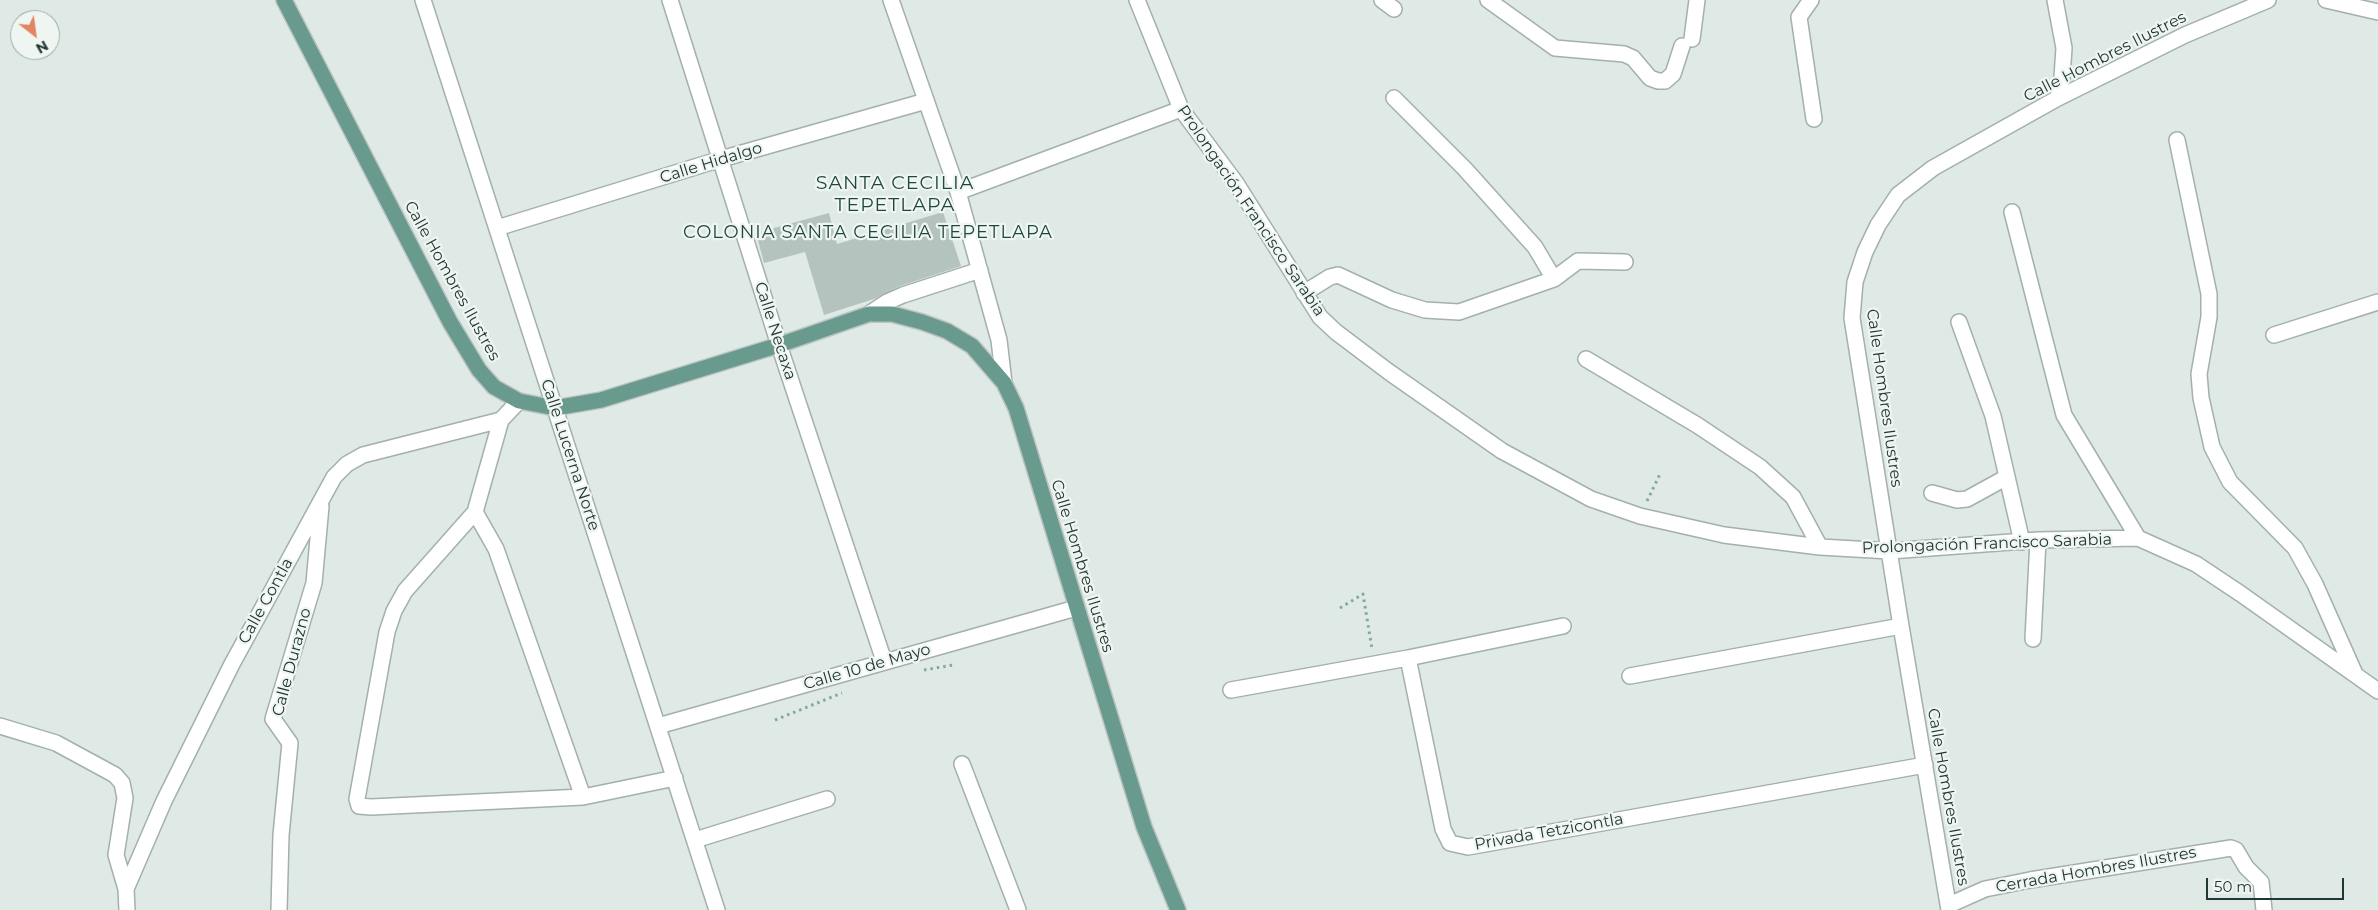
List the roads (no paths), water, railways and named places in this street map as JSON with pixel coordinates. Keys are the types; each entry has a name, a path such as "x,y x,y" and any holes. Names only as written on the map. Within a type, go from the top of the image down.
{"main road":[{"name":"Calle Hombres Ilustres","path":"284,0 450,322 479,370 494,387 519,401 555,408 600,400 779,345 869,314 892,314 922,322 947,331 972,346 1004,383 1016,408 1144,827 1178,910"}],"street":[{"name":"Calle Lucerna Norte","path":"423,0 717,910"},
{"name":"Calle Necaxa","path":"670,0 722,159 779,345 884,661"},
{"path":"891,0 958,192 1000,340 1004,383"},
{"name":"Prolongación Francisco Sarabia","path":"1137,0 1181,109 1236,184 1320,316 1336,332 1502,451 1591,499 1640,516 1724,534 1820,547 1890,551 2038,540 2138,538 2196,564 2378,692"},
{"path":"1488,0 1555,48 1624,54 1633,58 1650,78 1665,81 1673,74 1687,43 1697,0"},
{"path":"1811,0 1799,17 1814,118"},
{"path":"2055,0 2064,48 2058,98"},
{"name":"Calle Hombres Ilustres","path":"1949,907 1901,626 1852,318 1855,282 1864,252 1878,224 1898,195 1933,168 2058,98 2185,34 2268,0"},
{"path":"2326,0 2378,11"},
{"path":"2372,0 2378,11"},
{"path":"1394,98 1465,169 1535,247 1554,279"},
{"name":"Calle Hidalgo","path":"497,228 722,159 926,101"},
{"path":"958,192 1181,109"},
{"path":"2177,140 2209,294 2209,317 2199,374 2201,398 2212,447 2230,482 2295,548 2320,592 2355,674"},
{"path":"2012,212 2064,414 2138,538"},
{"path":"1304,293 1330,277 1338,275 1392,300 1425,310 1459,312 1554,279 1578,261 1625,262"},
{"name":"Calle Hombres Ilustres","path":"869,314 887,302 903,295 980,270"},
{"path":"2274,335 2378,302"},
{"path":"1959,322 1993,416 2022,542"},
{"path":"1586,359 1698,425 1760,467 1793,497 1820,547"},
{"path":"519,401 501,420 475,512 405,591 394,611 387,632 357,798 359,806 583,797 674,778"},
{"name":"Calle Contla","path":"126,889 164,801 232,664 334,477 347,464 363,455 501,420"},
{"path":"1932,493 1957,500 1967,499 2007,477"},
{"name":"Calle Durazno","path":"279,910 281,835 290,743 273,719 314,582 322,500"},
{"path":"475,512 496,549 583,797"},
{"path":"2033,638 2038,540"},
{"name":"Calle 10 de Mayo","path":"658,726 1076,608"},
{"path":"1231,690 1408,658 1563,626"},
{"path":"1630,676 1901,626"},
{"name":"Privada Tetzicontla","path":"1408,658 1443,829 1450,843 1468,846 1925,765"},
{"path":"0,726 56,743 115,775 122,783 124,798 116,855 126,889 128,910"},
{"path":"962,764 1018,910"},
{"path":"695,840 827,799"},
{"name":"Cerrada Hombres Ilustres","path":"1949,907 1985,889 2219,848 2231,848 2236,850 2246,867 2261,882 2264,910"},
{"path":"126,889 137,910"}],"district":[{"name":"SANTA CECILIA TEPETLAPA","path":"895,194"},
{"name":"COLONIA SANTA CECILIA TEPETLAPA","path":"868,233"}]}
